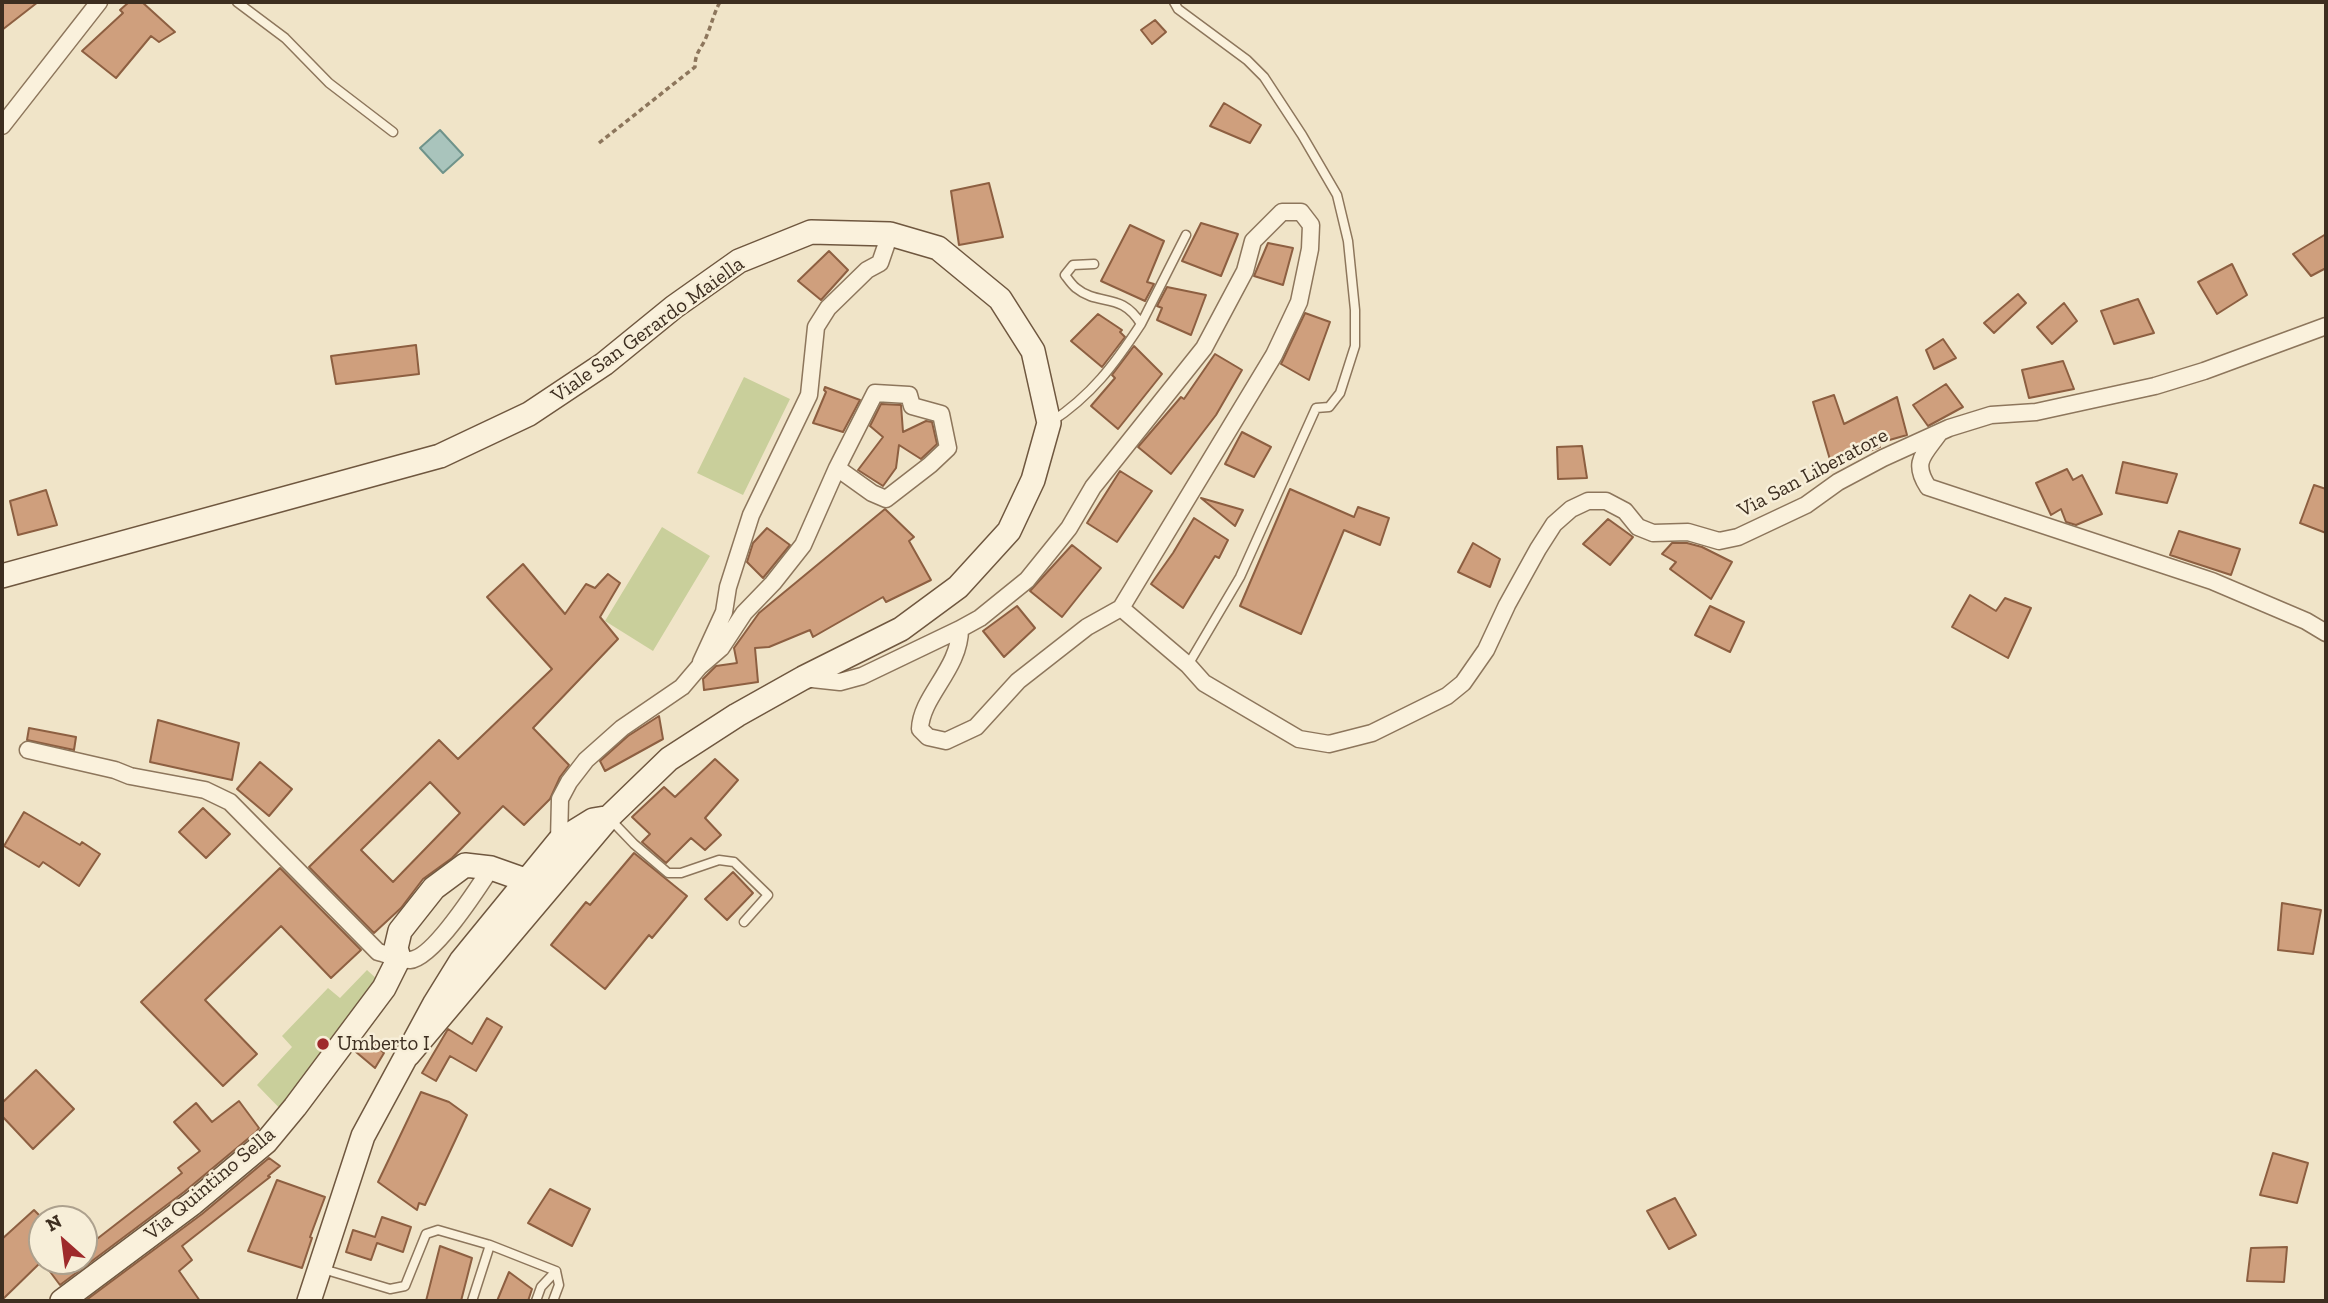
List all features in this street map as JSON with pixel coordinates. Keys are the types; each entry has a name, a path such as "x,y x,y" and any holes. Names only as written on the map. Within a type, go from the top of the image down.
{"main road":[{"name":"Viale San Gerardo Maiella","path":"2,576 440,456 529,414 604,364 674,307 740,261 811,232 890,234 938,248 1000,299 1032,351 1049,423 1033,480 1009,531 958,587 901,629 803,678 737,715 670,760 609,817 593,821 559,841 461,961 408,1055"},
{"path":"309,1301 363,1136 408,1055 609,817"},
{"name":"Via Quintino Sella","path":"68,1300 193,1203 266,1142 384,988 399,958 396,948 400,931 433,888 465,865 491,868 525,880"}],"street":[{"path":"2,126 99,2"},
{"path":"803,678 840,681 862,676 980,618 1027,580 1069,528 1093,487 1204,348 1245,271 1253,241 1282,212 1301,212 1311,225 1310,249 1299,302 1274,355 1121,608 1087,627 1018,681 976,727 946,741 928,737 920,729 920,716 948,672 960,639 960,629"},
{"path":"699,667 724,611 728,587 751,515 809,395 816,327 828,308 867,270 880,263 890,234"},
{"name":"Via San Liberatore","path":"1121,608 1188,665 1204,683 1299,739 1329,744 1373,733 1447,696 1463,683 1486,650 1538,549 1555,524 1571,509 1588,501 1606,501 1625,511 1638,527 1653,533 1688,532 1719,541 1738,537 1806,505 1838,482 1883,458 1940,432 1991,415 2036,412 2155,386 2326,326"},
{"path":"559,841 560,799 586,760 622,728 682,687 699,667 721,648 744,613 773,583 803,545 837,468 875,393 909,395 912,406 941,414 948,448 886,499 872,493 837,468"},
{"path":"1940,432 1920,461 1920,474 1928,487 2212,581 2306,621 2326,633"},
{"path":"28,750 115,770 130,776 205,790 230,802 378,952 399,958 411,960 430,950 491,868"}],"lane":[{"path":"237,2 285,38 329,83 393,132"},
{"path":"1174,2 1178,9 1247,60 1264,77 1302,135 1337,195 1348,241 1355,310 1355,346 1340,393 1329,407 1316,408 1240,577 1188,665"},
{"path":"1049,423 1074,407 1101,382 1140,324 1186,234"},
{"path":"1094,264 1073,265 1065,275 1078,290 1119,303 1133,311 1140,324"},
{"path":"609,817 634,844 668,873 681,873 719,860 734,862 768,895 744,922"},
{"path":"319,1268 390,1289 405,1286 426,1234 439,1230 490,1245 556,1271"},
{"path":"472,1301 490,1245"},
{"path":"536,1301 541,1287 556,1271"},
{"path":"553,1301 559,1285 556,1271"}],"path":[{"path":"599,143 695,67 695,56 708,34 710,20 720,2"}],"green space":[{"path":"744,377 790,399 743,495 697,473"},
{"path":"662,527 710,556 653,651 605,621"},
{"path":"367,970 379,981 290,1119 257,1085 292,1047 282,1036 328,988 340,998"}],"water":[{"path":"440,130 463,155 443,173 420,148"}],"building":[{"path":"2,2 38,2 2,30"},
{"path":"129,2 142,2 175,32 159,42 151,36 116,78 82,51 123,13 120,10"},
{"path":"1155,20 1166,32 1152,44 1141,30"},
{"path":"1224,103 1261,125 1250,143 1210,126"},
{"path":"989,183 1003,237 959,245 951,191"},
{"path":"1201,223 1238,234 1221,276 1182,261"},
{"path":"1130,225 1164,241 1147,282 1154,284 1145,301 1101,281"},
{"path":"2326,234 2326,268 2311,276 2293,254"},
{"path":"1268,243 1293,248 1283,285 1254,276"},
{"path":"829,251 848,270 821,300 798,281"},
{"path":"2232,264 2247,295 2217,314 2198,282"},
{"path":"1167,287 1206,295 1191,335 1157,320 1162,308 1157,306"},
{"path":"2018,294 2026,303 1994,333 1984,323"},
{"path":"2138,299 2154,333 2114,344 2101,311"},
{"path":"2064,303 2077,321 2052,344 2037,327"},
{"path":"1305,313 1330,322 1309,380 1281,364"},
{"path":"1098,314 1122,330 1120,332 1125,337 1102,367 1071,341"},
{"path":"1943,339 1956,358 1934,369 1926,350"},
{"path":"416,345 419,374 336,384 331,356"},
{"path":"1134,346 1162,374 1118,429 1091,406 1115,378 1112,375"},
{"path":"1215,354 1242,370 1216,415 1171,474 1138,447 1181,397 1184,399"},
{"path":"2063,361 2074,389 2029,398 2022,370"},
{"path":"1946,384 1963,407 1928,426 1913,405"},
{"path":"825,387 860,400 843,432 813,423 826,392"},
{"path":"1834,395 1844,424 1897,397 1907,435 1879,443 1880,447 1831,463 1813,402"},
{"path":"881,404 901,405 903,432 926,421 932,422 937,444 921,459 899,445 896,468 883,486 858,470 883,437 870,426"},
{"path":"1242,432 1271,447 1254,477 1225,464"},
{"path":"1582,446 1587,478 1558,479 1557,447"},
{"path":"2123,462 2177,474 2167,503 2116,493"},
{"path":"2067,469 2073,480 2082,475 2102,514 2076,525 2066,522 2061,509 2051,515 2036,483"},
{"path":"1120,471 1152,491 1117,542 1087,523"},
{"path":"2314,485 2326,489 2326,533 2300,523"},
{"path":"1290,489 1354,517 1358,507 1389,518 1380,545 1344,530 1301,634 1240,606"},
{"path":"46,490 57,525 18,535 10,501"},
{"path":"1201,498 1243,510 1235,526"},
{"path":"885,509 914,537 909,541 931,580 886,602 883,597 813,637 810,630 769,647 755,648 758,682 704,690 703,679 716,666 737,663 734,648 759,613"},
{"path":"1194,518 1228,540 1219,558 1215,556 1183,608 1151,584"},
{"path":"1608,519 1633,537 1610,565 1583,544"},
{"path":"767,528 790,545 763,578 747,562 753,543"},
{"path":"2179,531 2240,549 2231,575 2170,555"},
{"path":"1473,543 1500,559 1490,587 1458,572"},
{"path":"1672,543 1702,547 1732,562 1711,599 1670,569 1676,562 1662,554"},
{"path":"1072,545 1101,568 1062,617 1030,591"},
{"path":"523,564 565,614 586,584 595,588 608,574 620,583 600,617 618,639 533,728 569,765 550,799 524,825 503,806 452,858 423,879 401,908 374,933 309,867 439,740 458,759 552,669 487,597","holes":["430,782 460,813 393,882 361,850"]},
{"path":"1970,595 1996,611 2005,598 2031,608 2008,658 1952,627"},
{"path":"1017,606 1035,628 1004,657 983,631"},
{"path":"1710,606 1744,622 1730,652 1695,635"},
{"path":"659,716 663,739 605,771 600,761 628,736"},
{"path":"158,720 239,743 232,780 150,762"},
{"path":"29,728 76,737 74,750 27,740"},
{"path":"715,759 738,780 705,818 721,835 705,850 691,838 666,863 642,842 650,834 632,817 664,787 675,797"},
{"path":"260,762 292,789 269,816 237,789"},
{"path":"203,808 230,834 206,858 179,832"},
{"path":"24,812 100,854 79,886 43,862 39,867 4,846"},
{"path":"634,853 687,896 652,938 649,935 605,989 551,945 586,902 590,905"},
{"path":"280,868 361,950 331,978 281,926 205,1000 257,1054 223,1086 141,1002"},
{"path":"733,872 753,893 727,920 705,899"},
{"path":"2282,903 2321,910 2313,954 2278,950"},
{"path":"487,1018 502,1027 476,1071 450,1056 436,1081 422,1073 448,1029 472,1044"},
{"path":"370,1039 384,1053 375,1068 356,1052"},
{"path":"36,1070 74,1109 33,1149 2,1116 2,1103"},
{"path":"421,1092 449,1102 467,1115 425,1205 419,1203 417,1210 378,1182"},
{"path":"239,1101 259,1128 184,1192 98,1256 98,1238 182,1173 178,1168 200,1151 174,1122 196,1103 212,1122"},
{"path":"2273,1153 2308,1163 2297,1203 2260,1195"},
{"path":"269,1158 280,1166 268,1176 270,1177 182,1246 192,1260 179,1271 200,1301 85,1301 202,1214"},
{"path":"277,1180 325,1197 302,1268 248,1251"},
{"path":"550,1189 590,1209 572,1246 528,1223"},
{"path":"1675,1198 1696,1235 1669,1249 1647,1211"},
{"path":"28,1215 28,1275 2,1300 2,1239"},
{"path":"382,1217 411,1227 403,1252 377,1243 371,1260 346,1252 353,1230 375,1237"},
{"path":"440,1246 472,1258 461,1301 426,1301"},
{"path":"2287,1247 2284,1282 2247,1281 2251,1248"},
{"path":"509,1272 532,1289 528,1301 497,1301"},
{"path":"52,1275 73,1275 60,1285"}],"place":[{"name":"Umberto I","path":"323,1044"}]}
